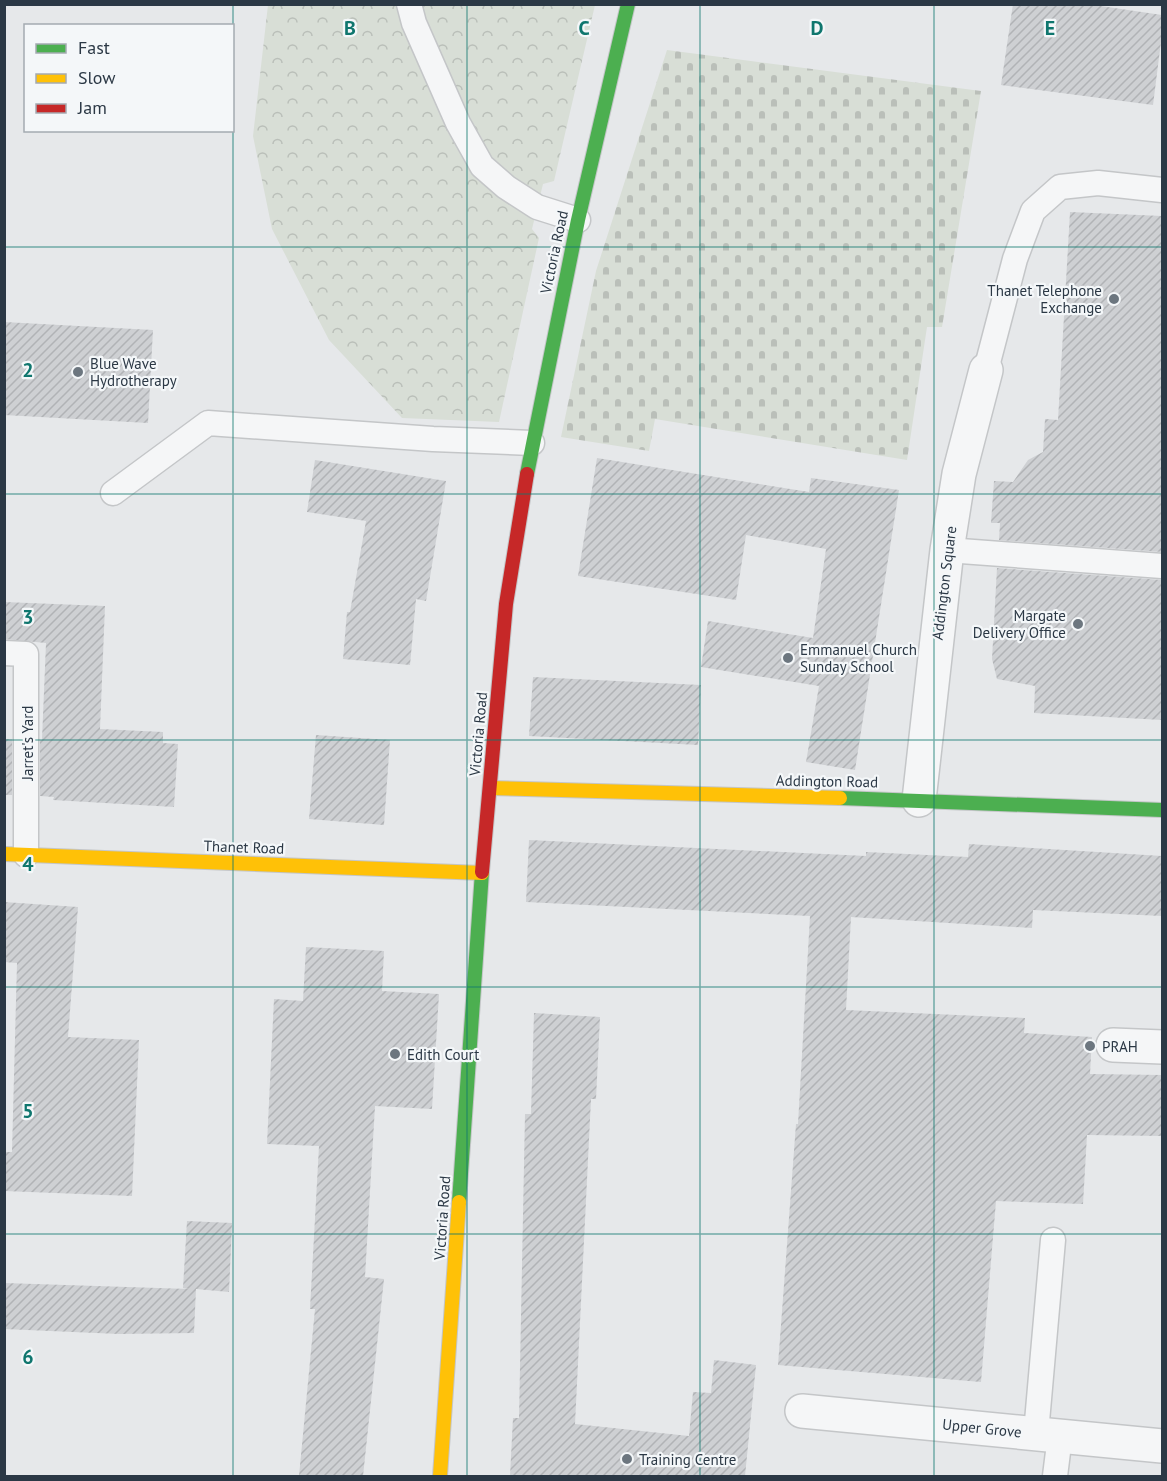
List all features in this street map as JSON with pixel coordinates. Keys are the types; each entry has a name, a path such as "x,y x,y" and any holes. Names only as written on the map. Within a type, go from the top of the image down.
{"street":[{"name":"Victoria Road","path":"440,1476 482,873 506,604 532,443 578,220 628,4"},
{"name":"Addington Square","path":"919,800 947,550 959,474 987,370"},
{"name":"Addington Road","path":"490,788 919,800 1162,810"},
{"name":"Thanet Road","path":"15,854 482,873"},
{"path":"1113,1045 1162,1047"},
{"name":"Upper Grove","path":"802,1411 1162,1446"}],"lane":[{"path":"409,4 414,23 458,123 482,166 506,187 537,207 578,220"},
{"path":"987,370 1015,259 1033,211 1060,187 1098,183 1162,190"},
{"path":"113,493 208,423 433,439 532,443"},
{"path":"947,550 1162,566"},
{"name":"Jarret's Yard","path":"4,653 26,654 15,854"},
{"path":"1053,1240 1048,1435 1055,1476"}],"green space":[{"path":"268,5 595,5 554,181 543,184 532,229 539,238 499,422 402,418 329,340 272,229 253,136"},
{"path":"667,50 981,91 942,327 927,327 907,460 655,419 649,451 561,437 596,271"}],"building":[{"path":"1013,4 1087,4 1162,15 1162,34 1153,105 1001,85"},
{"name":"Thanet Telephone Exchange","path":"1070,212 1162,216 1162,552 999,540 1000,523 991,523 994,481 1013,482 1028,460 1043,452 1045,419 1058,420"},
{"name":"Blue Wave Hydrotherapy","path":"4,322 153,330 148,423 4,415"},
{"path":"597,458 809,492 811,478 899,490 855,770 806,762 819,686 701,667 708,621 813,638 826,549 746,535 736,600 578,576"},
{"path":"315,460 446,481 426,601 416,599 410,665 343,659 347,612 350,612 366,521 307,512"},
{"name":"Margate Delivery Office","path":"997,568 1162,580 1162,720 1034,713 1035,686 997,679 992,659"},
{"path":"4,602 105,606 100,729 163,732 163,743 178,744 174,807 53,800 54,797 40,796 40,740 42,740 46,643 4,639"},
{"path":"533,677 701,685 698,745 529,736"},
{"path":"316,735 390,740 384,825 309,819"},
{"path":"4,739 12,739 12,795 4,795"},
{"path":"529,840 866,856 866,852 968,857 969,844 1162,856 1162,916 1033,910 1032,928 851,917 846,1010 1025,1018 1024,1033 1092,1037 1090,1074 1162,1075 1162,1136 1087,1135 1083,1204 996,1201 981,1382 778,1365 796,1124 798,1124 810,916 526,902"},
{"path":"4,902 78,907 68,1037 139,1040 132,1196 4,1191 4,1152 12,1152 17,963 4,962"},
{"path":"306,947 384,951 382,991 439,994 432,1109 375,1106 365,1277 384,1279 363,1476 299,1476 315,1309 310,1309 319,1146 267,1144 274,999 303,1001"},
{"path":"534,1013 600,1017 596,1099 591,1099 575,1424 689,1436 693,1392 711,1393 714,1360 756,1365 745,1476 510,1476 513,1418 519,1418 525,1114 531,1114"},
{"path":"187,1221 232,1223 229,1292 196,1289 194,1333 119,1334 4,1329 4,1283 189,1289 183,1288"}],"traffic: fast":[{"path":"527,474 578,220 628,4"},
{"path":"840,798 1162,810"},
{"path":"459,1202 482,872"}],"traffic: slow":[{"path":"490,788 840,798"},
{"path":"4,854 482,873"},
{"path":"440,1476 459,1202"}],"traffic: jam":[{"path":"482,872 506,604 527,474"}],"place":[{"name":"Thanet Telephone Exchange","path":"1114,299"},
{"name":"Blue Wave Hydrotherapy","path":"78,372"},
{"name":"Margate Delivery Office","path":"1078,624"},
{"name":"Emmanuel Church Sunday School","path":"788,658"},
{"name":"PRAH","path":"1090,1046"},
{"name":"Edith Court","path":"395,1054"},
{"name":"Training Centre","path":"627,1459"}]}
